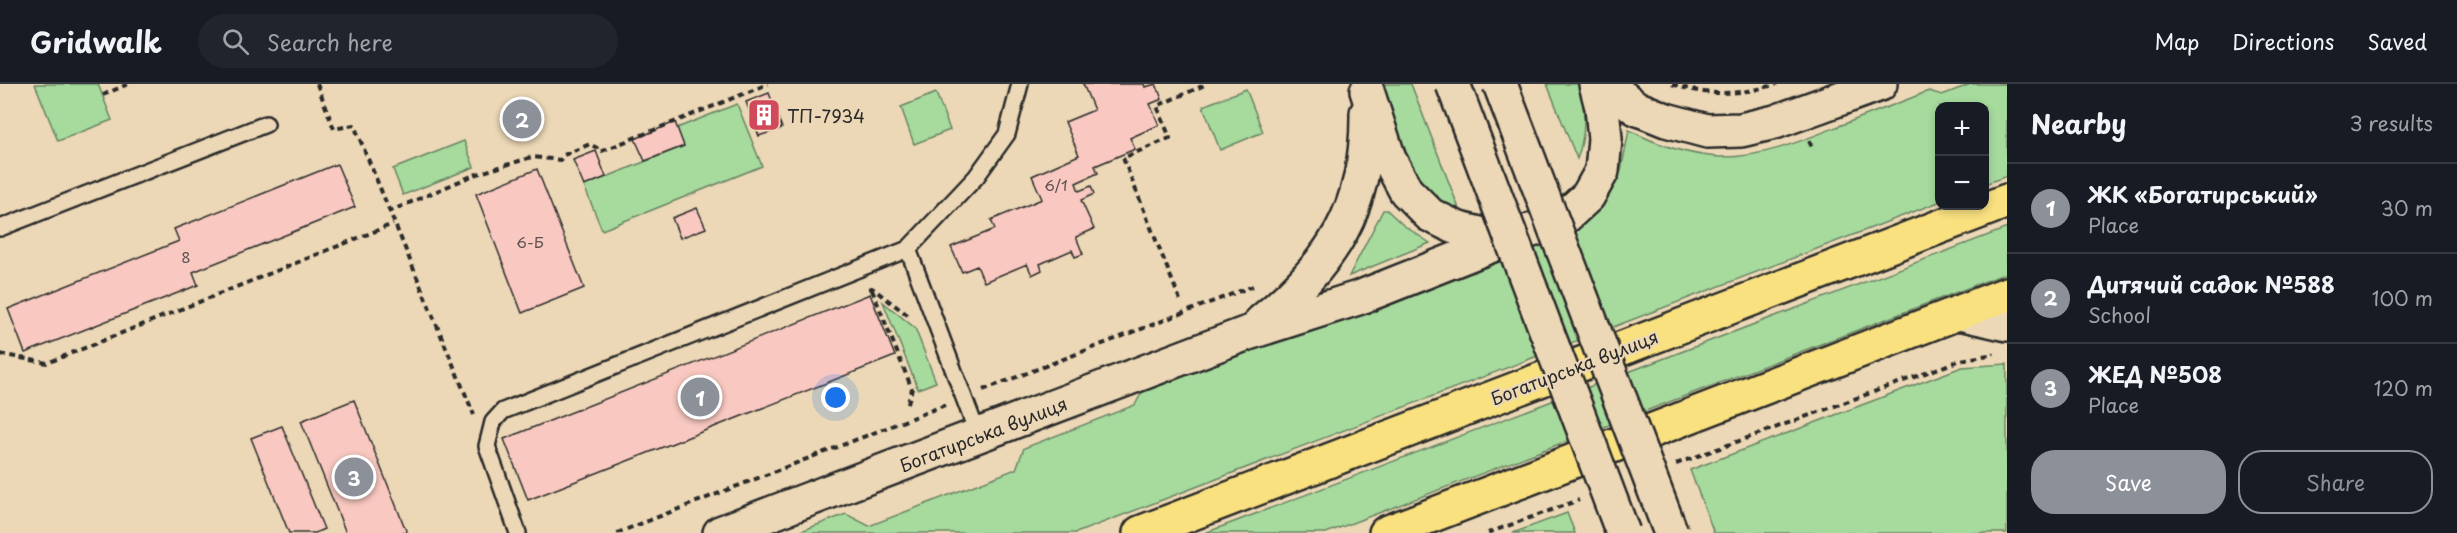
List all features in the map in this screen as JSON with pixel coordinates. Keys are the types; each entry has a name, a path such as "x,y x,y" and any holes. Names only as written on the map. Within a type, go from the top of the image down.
{"main road":[{"path":"1453,84 1623,533"},
{"path":"1500,84 1671,533"},
{"name":"Богатирська вулиця","path":"720,533 1245,334 1361,297 1564,218 1588,196 1602,171 1605,139 1602,107 1596,84"},
{"path":"1606,84 1636,108 1666,120 1707,131 1741,130 1776,123 1880,84"},
{"path":"1366,88 1389,159 1406,191 1430,215 1459,229 1505,240"},
{"path":"1245,334 1292,296 1319,268 1339,237 1355,201 1363,172 1368,134 1366,88"},
{"name":"Богатирська вулиця","path":"1140,533 2007,201"},
{"path":"1386,533 2007,294"},
{"path":"1959,313 2006,338"}],"lane":[{"path":"518,533 487,446 493,422 503,411 908,249 976,177 1007,134 1020,84"},
{"path":"0,228 266,124"},
{"path":"908,249 978,435"}],"path":[{"path":"103,95 128,84"},
{"path":"317,84 334,129 354,125 388,212 487,446"},
{"path":"388,212 474,175 532,158 560,160 564,155 590,144 602,150 768,84"},
{"path":"1180,300 1123,158 1170,138 1157,106 1207,84"},
{"path":"1672,84 1702,93 1732,94 1777,84"},
{"path":"0,354 46,363 393,224"},
{"path":"616,533 1256,284"},
{"path":"861,292 872,288"},
{"path":"872,288 912,319"},
{"path":"872,288 912,388 907,406"},
{"path":"1668,467 1961,360 2006,338"},
{"path":"1488,533 1589,496"}],"green space":[{"path":"35,84 98,84 112,120 58,141"},
{"path":"1384,84 1411,84 1461,214 1418,191 1391,127"},
{"path":"1547,84 1578,84 1579,86 1584,123 1577,159"},
{"path":"1971,84 2007,84 2007,176 1989,183 1989,102 1935,102 1935,204 1076,533 796,533 846,514 869,526 1016,469 1024,448 1135,405 1142,392 1539,243 1605,199 1621,171 1629,130 1684,152 1735,157 1766,152 1796,143 1929,91 1942,95"},
{"path":"1246,89 1263,132 1220,150 1203,106"},
{"path":"936,93 950,130 914,144 901,107"},
{"path":"737,104 762,166 602,230 584,186 684,146 677,128"},
{"path":"464,141 474,167 403,195 393,169"},
{"path":"1383,210 1387,210 1403,225 1430,243 1349,276"},
{"path":"2007,228 2007,273 1326,533 1205,533"},
{"path":"883,302 915,328 936,382 918,389"},
{"path":"2007,364 2007,533 1714,533 1690,470 1962,367"},
{"path":"1567,513 1575,533 1513,533"}],"building":[{"path":"1083,84 1144,84 1145,87 1156,84 1162,99 1150,104 1159,125 1130,138 1135,149 1095,166 1098,173 1076,183 1079,191 1091,186 1094,194 1081,200 1094,229 1076,237 1083,254 1075,257 1072,250 1040,264 1042,270 1032,275 1027,264 984,282 977,266 962,272 951,247 995,229 991,220 1042,199 1032,176 1079,155 1065,122 1094,110"},
{"name":"ТП-7934","path":"769,93 782,128 759,136 746,102"},
{"path":"675,122 684,146 645,161 635,139"},
{"path":"596,151 606,177 584,186 573,160"},
{"path":"337,164 355,207 193,272 198,285 25,353 8,309 179,241 174,229"},
{"path":"537,169 584,288 522,313 476,194"},
{"path":"697,208 706,228 680,238 672,218"},
{"path":"870,294 895,356 528,500 504,439"},
{"path":"354,400 407,533 346,533 301,421"},
{"path":"282,426 324,529 315,533 289,533 251,438"}],"place":[{"name":"ТП-7934","path":"764,115"},
{"name":"Дитячий садок №588","path":"522,119"},
{"name":"ЖК «Богатирський»","path":"700,397"},
{"name":"ЖЕД №508","path":"354,477"}]}
